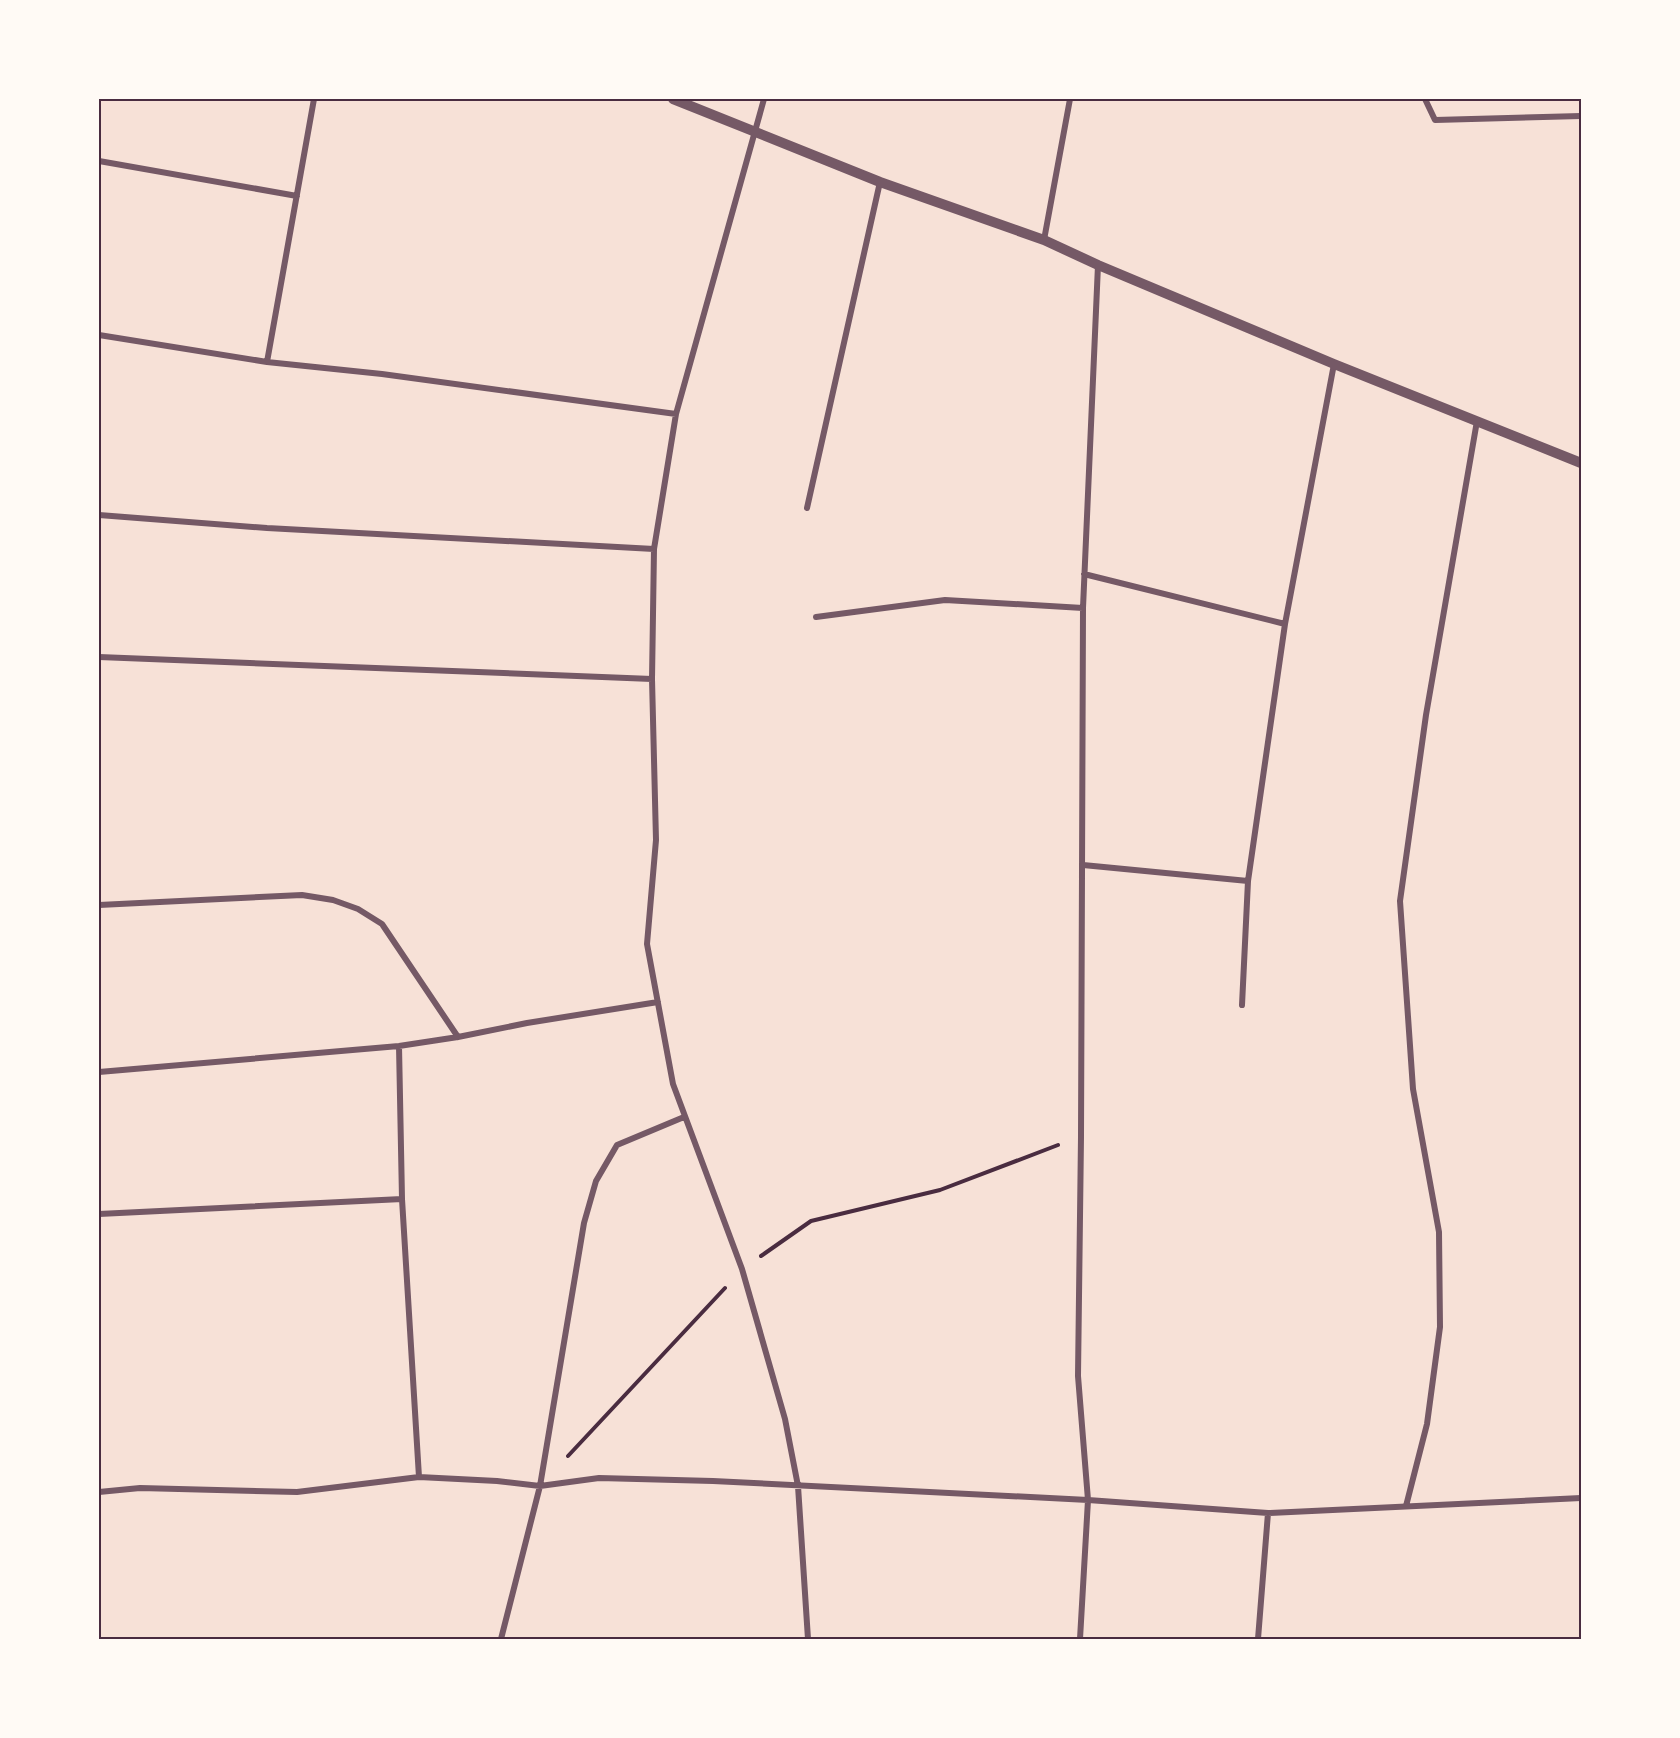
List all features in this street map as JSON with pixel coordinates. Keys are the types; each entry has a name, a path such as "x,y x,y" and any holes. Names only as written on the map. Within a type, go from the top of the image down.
{"street":[{"path":"267,362 314,99"},
{"path":"673,99 879,182 1044,240 1334,364 1581,463"},
{"path":"764,99 676,414 654,549 652,679 656,840 647,944 673,1084 742,1269 784,1419 798,1485 808,1639"},
{"path":"1044,240 1070,99"},
{"path":"1425,99 1435,120 1581,116"},
{"path":"99,161 297,196"},
{"path":"807,508 879,182"},
{"path":"1080,1639 1088,1500 1078,1376 1083,608 1098,265"},
{"path":"99,335 267,362 394,376 676,414"},
{"path":"1242,1005 1248,881 1285,624 1334,364"},
{"path":"1406,1506 1427,1424 1440,1327 1439,1232 1413,1089 1400,901 1425,715 1477,421"},
{"path":"99,515 267,528 654,549"},
{"path":"1084,574 1285,624"},
{"path":"816,617 945,600 1083,608"},
{"path":"99,657 652,679"},
{"path":"1083,865 1248,881"},
{"path":"99,905 302,895 333,900 358,909 382,924 458,1037"},
{"path":"99,1072 399,1046 658,1002"},
{"path":"399,1046 402,1199 419,1477"},
{"path":"501,1639 540,1486 584,1223 596,1181 617,1145 684,1117"},
{"path":"99,1214 402,1199"},
{"path":"99,1492 140,1488 297,1492 419,1477 540,1486 599,1478 798,1485 1088,1500 1268,1513 1581,1498"},
{"path":"1257,1639 1268,1513"}],"path":[{"path":"540,1486 742,1269 811,1221 940,1190 1081,1137"}]}
